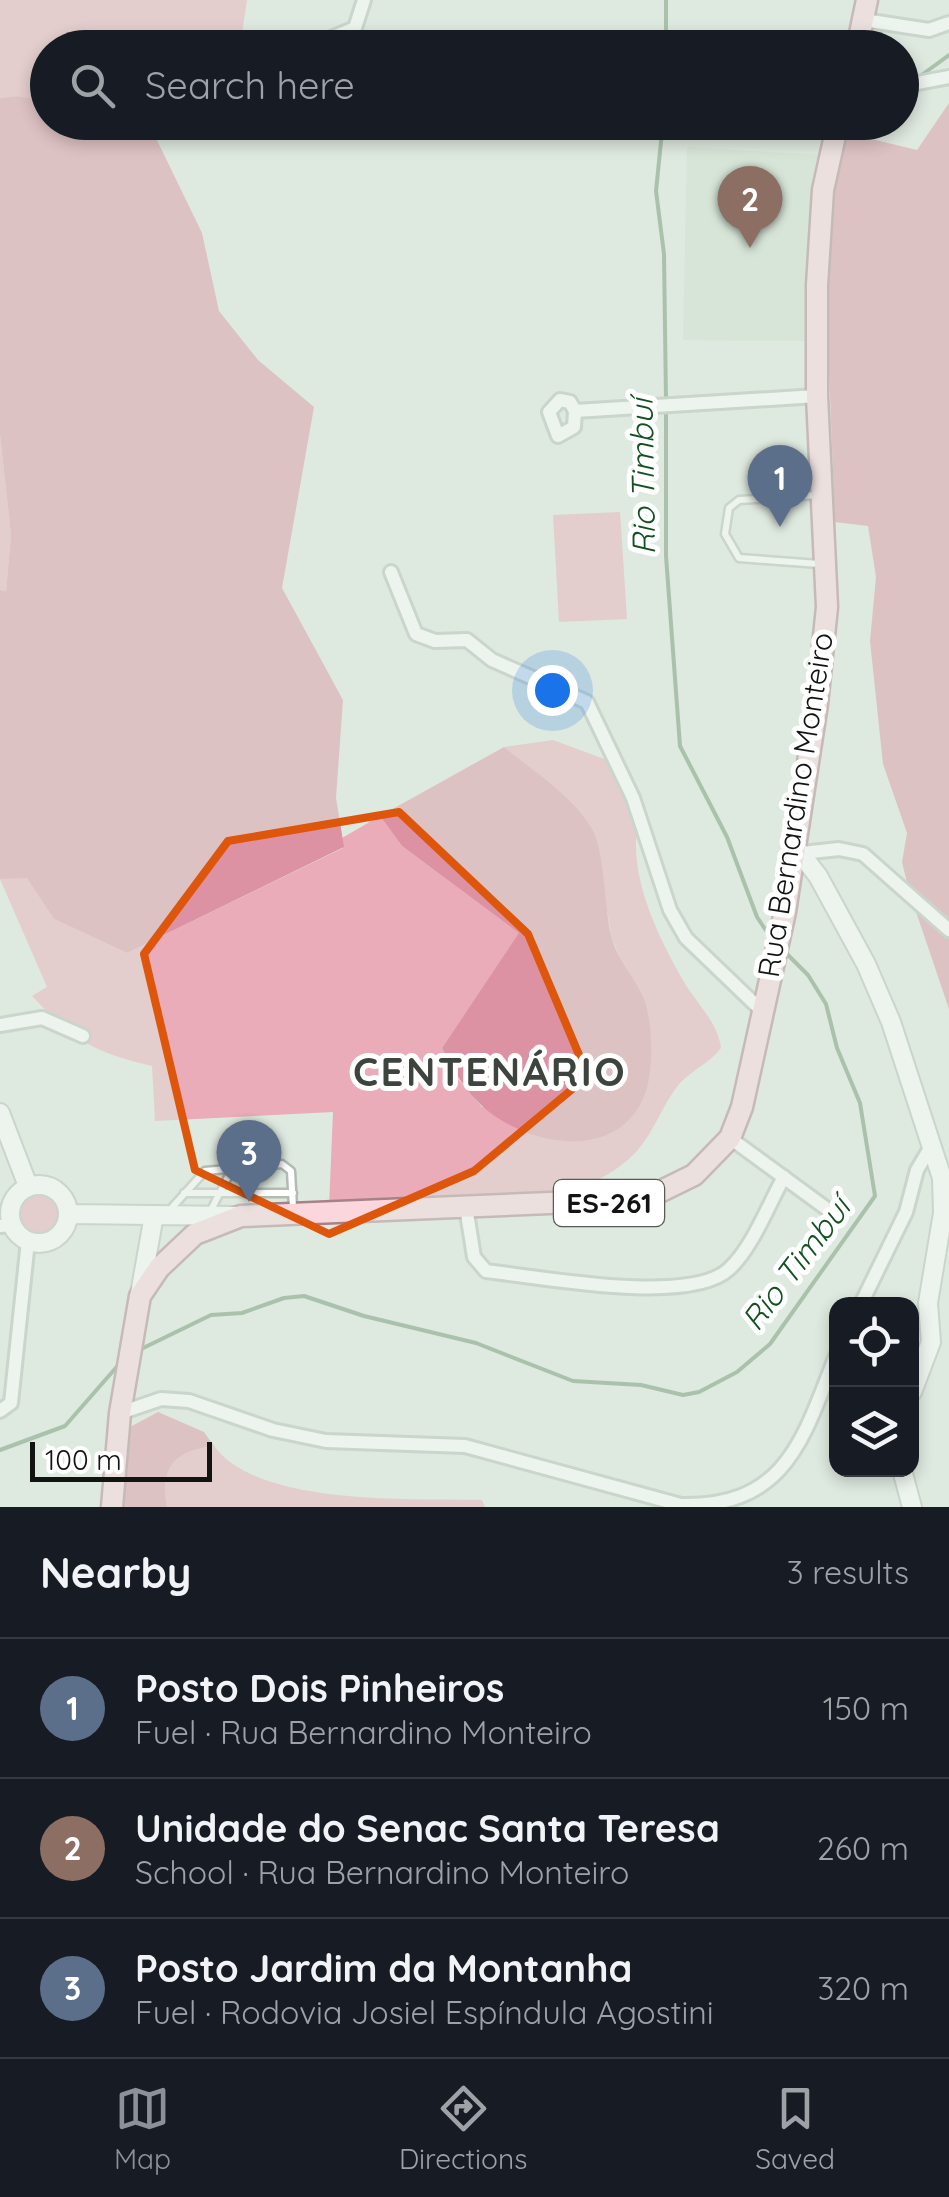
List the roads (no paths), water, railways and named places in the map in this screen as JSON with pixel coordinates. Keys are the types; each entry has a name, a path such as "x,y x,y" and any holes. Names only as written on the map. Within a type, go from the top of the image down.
{"main road":[{"name":"Rua Bernardino Monteiro","path":"466,1207 645,1198 694,1175 730,1138 742,1107 798,848 827,608 816,396 822,209 835,140"},
{"name":"ES-261","path":"112,1507 120,1414 140,1296 159,1268 194,1234 241,1216 293,1204 466,1207"}],"street":[{"path":"350,30 355,28 364,0"},
{"path":"865,10 928,30 949,24"},
{"path":"919,83 949,77"},
{"path":"574,410 816,396"},
{"path":"392,572 416,634 435,641 468,640 492,660 580,696 591,710 634,798 670,910 686,938 762,1011"},
{"path":"798,848 863,854 949,930"},
{"path":"798,848 866,964 932,1146 945,1193 928,1303 930,1342 914,1387"},
{"path":"0,1025 42,1018 83,1036"},
{"path":"0,1113 28,1186"},
{"path":"730,1138 827,1209"},
{"path":"864,1297 906,1212 918,1170 932,1146"},
{"path":"466,1207 474,1257 486,1271 571,1281 689,1285 732,1267 784,1176"},
{"path":"28,1186 50,1186 60,1192 69,1214 60,1235 50,1241 28,1241 6,1226 12,1202 28,1186"},
{"path":"69,1214 241,1216"},
{"path":"140,1296 160,1215"},
{"path":"0,1411 12,1403 28,1241"},
{"path":"120,1414 161,1399 188,1401 305,1438 465,1446 681,1505 709,1507 749,1498 782,1471 801,1441 829,1373"},
{"path":"904,1477 912,1507"}],"lane":[{"path":"824,495 739,500 729,508 725,534 739,558 752,563 826,564"},
{"path":"160,1215 198,1174 232,1168 288,1165 293,1204 183,1193"},
{"path":"208,1216 232,1168"}],"waterway":[{"name":"Rio Timbuí","path":"666,0 666,30"},
{"path":"919,77 949,55"},
{"name":"Rio Timbuí","path":"661,140 656,191 664,254 666,400"},
{"name":"Rio Timbuí","path":"666,410 666,556 680,746 727,837 757,917 771,938"},
{"name":"Rio Timbuí","path":"137,1351 211,1315 242,1313 284,1298 304,1296 364,1316 476,1343 573,1381 641,1385 683,1395 699,1392 737,1372 770,1344 875,1196 860,1103 837,1048 826,1004 808,975 785,952"},
{"name":"Rio Timbuí","path":"0,1450 65,1426 121,1362"}],"place":[{"name":"Unidade do Senac Santa Teresa","path":"750,248"},
{"name":"Posto Dois Pinheiros","path":"780,527"},
{"name":"Posto Jardim da Montanha","path":"249,1202"}],"district":[{"name":"CENTENÁRIO","path":"490,1072"}]}
